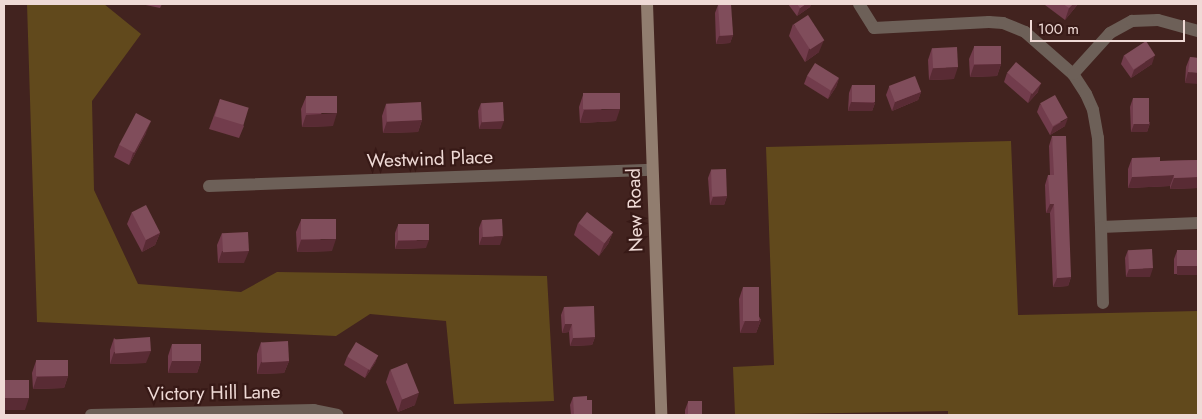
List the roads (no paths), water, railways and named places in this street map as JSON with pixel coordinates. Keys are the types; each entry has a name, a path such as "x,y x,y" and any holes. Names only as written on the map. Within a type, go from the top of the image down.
{"street":[{"name":"New Road","path":"646,4 660,415"},
{"path":"859,4 874,28 989,22 1014,26 1025,32 1073,74 1086,94 1093,110 1098,138 1103,303"},
{"path":"1073,74 1110,33 1132,21 1158,20 1198,31"},
{"name":"Westwind Place","path":"209,186 652,170"},
{"path":"1101,227 1198,223"},
{"name":"Victory Hill Lane","path":"91,415 314,410 337,415"}]}
